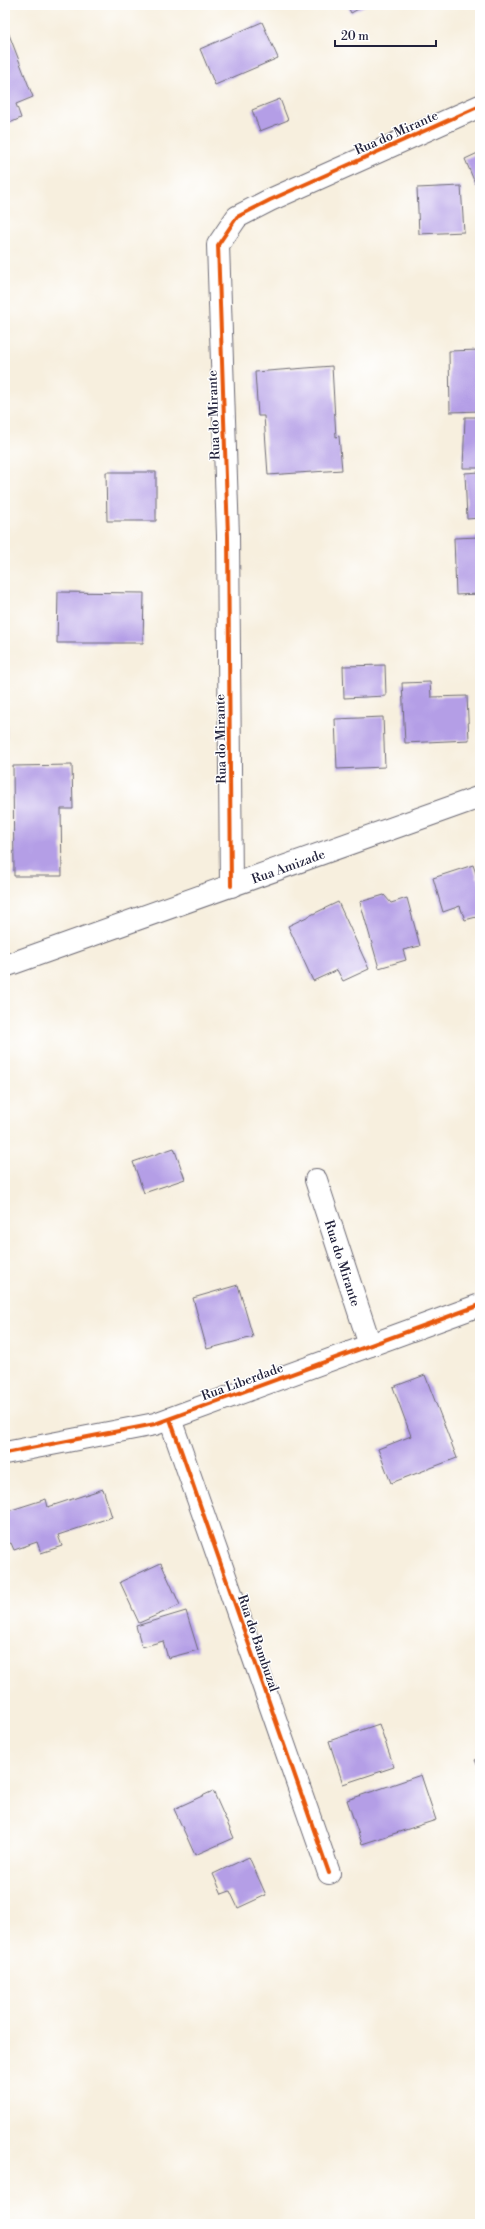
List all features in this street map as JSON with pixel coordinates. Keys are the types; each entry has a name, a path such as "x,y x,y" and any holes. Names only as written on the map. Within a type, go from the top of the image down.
{"street":[{"name":"Rua do Mirante","path":"231,886 228,536 218,245 237,217 270,200 480,106"},
{"name":"Rua Amizade","path":"5,966 480,797"},
{"name":"Rua do Mirante","path":"316,1180 370,1345"},
{"name":"Rua Liberdade","path":"5,1453 155,1424 480,1305"},
{"name":"Rua do Bambuzal","path":"170,1419 329,1873"}],"building":[{"path":"347,5 366,5 351,13"},
{"path":"262,22 278,58 215,85 200,49"},
{"path":"5,24 33,97 16,104 21,118 5,125"},
{"path":"280,99 288,120 260,131 252,110"},
{"path":"480,152 480,195 465,159"},
{"path":"461,186 464,232 419,234 417,188"},
{"path":"480,350 480,411 450,412 449,351"},
{"path":"332,366 336,437 339,436 342,470 268,475 264,416 258,416 255,372"},
{"path":"465,417 480,417 480,468 463,468"},
{"path":"106,472 156,472 156,521 107,521"},
{"path":"480,472 480,518 467,519 465,473"},
{"path":"480,537 480,594 456,595 454,538"},
{"path":"58,592 144,593 143,643 57,643"},
{"path":"385,665 386,696 344,698 343,666"},
{"path":"430,682 431,697 467,696 469,740 405,743 402,683"},
{"path":"6,711 7,747 5,747"},
{"path":"383,717 385,767 337,769 335,719"},
{"path":"72,765 73,809 61,809 62,876 14,876 13,766"},
{"path":"473,865 480,885 480,916 465,920 460,906 443,912 433,878"},
{"path":"384,895 391,903 407,898 420,946 403,950 406,960 379,968 360,902"},
{"path":"338,902 369,969 343,981 337,970 313,981 288,926"},
{"path":"174,1148 185,1179 144,1193 133,1162"},
{"path":"238,1285 253,1337 207,1349 193,1298"},
{"path":"425,1375 457,1458 391,1483 378,1449 411,1436 393,1387"},
{"path":"103,1489 112,1517 58,1535 62,1546 41,1553 37,1542 14,1550 11,1543 5,1545 5,1512 46,1499 48,1507"},
{"path":"161,1563 180,1605 139,1623 120,1582"},
{"path":"186,1611 198,1650 168,1658 163,1641 142,1647 136,1626"},
{"path":"379,1724 394,1767 343,1784 329,1741"},
{"path":"480,1758 480,1771 475,1760"},
{"path":"421,1775 436,1820 362,1844 347,1800"},
{"path":"213,1791 234,1838 195,1855 174,1809"},
{"path":"249,1857 266,1895 238,1908 230,1891 222,1894 213,1874"}],"cycle path":[{"path":"231,886 228,536 218,245 237,217 270,200 480,106"},
{"path":"5,1453 155,1424 480,1305"},
{"path":"170,1419 329,1873"}]}
